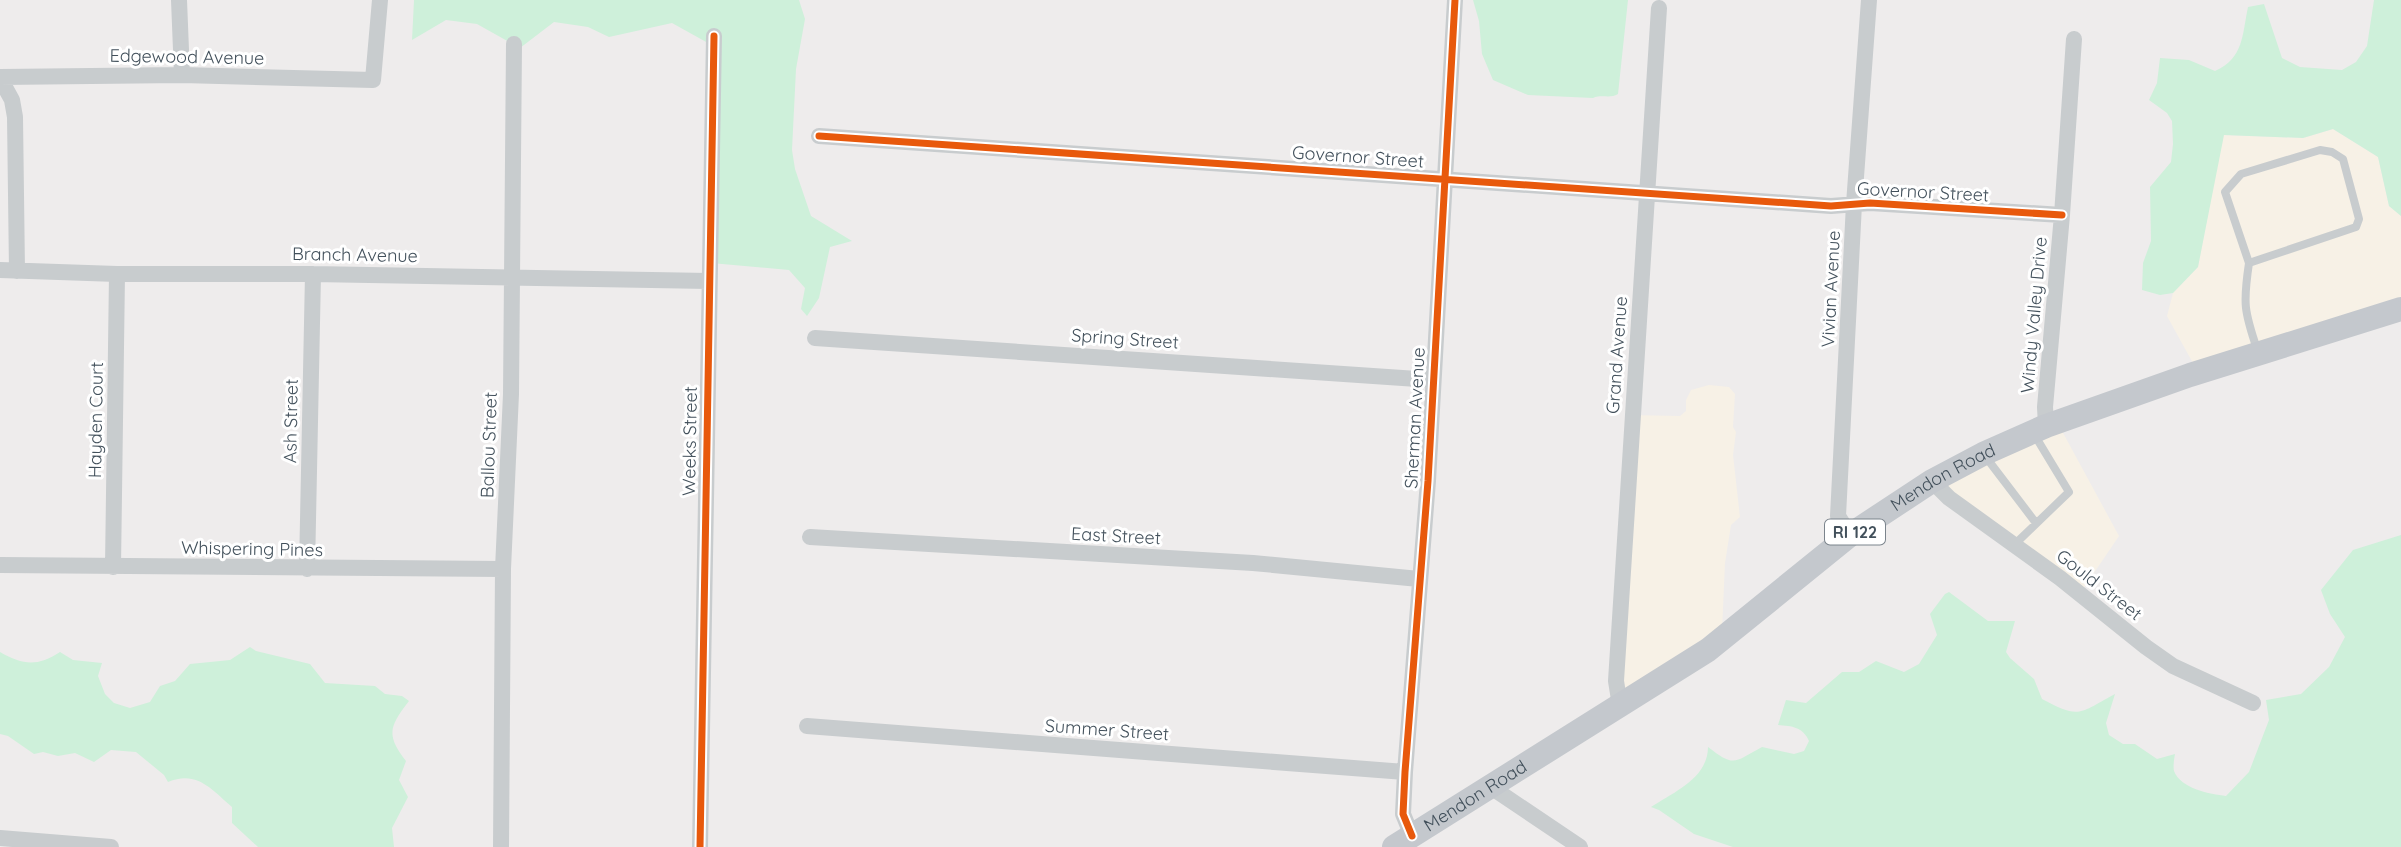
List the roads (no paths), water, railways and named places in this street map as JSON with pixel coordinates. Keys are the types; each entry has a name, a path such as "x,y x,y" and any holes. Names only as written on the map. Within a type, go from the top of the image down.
{"main road":[{"name":"Mendon Road","path":"1403,842 1708,650 1850,535 1932,481 1983,454 2040,429 2258,352 2401,309"},
{"name":"Mendon Road","path":"2368,320 2401,318"}],"street":[{"path":"178,0 182,75"},
{"name":"Edgewood Avenue","path":"0,77 182,75 373,79 380,0"},
{"name":"Sherman Avenue","path":"1403,842 1402,814 1428,481 1432,380 1447,179 1455,0"},
{"name":"Vivian Avenue","path":"1850,535 1838,516 1854,204 1869,0"},
{"name":"Grand Avenue","path":"1620,706 1616,681 1659,8"},
{"name":"Weeks Street","path":"700,847 714,36"},
{"name":"Windy Valley Drive","path":"2040,429 2045,407 2062,215 2074,39"},
{"name":"Ballou Street","path":"501,847 503,569 513,277 514,44"},
{"path":"0,77 12,100 15,117 17,271"},
{"name":"Governor Street","path":"820,136 1831,206 1854,204 2062,215"},
{"name":"Branch Avenue","path":"0,270 117,274 313,274 709,281"},
{"name":"Hayden Court","path":"113,567 117,274"},
{"name":"Ash Street","path":"307,569 313,274"},
{"name":"Spring Street","path":"815,338 1432,380"},
{"name":"Gould Street","path":"1932,481 1948,498 2173,666 2253,703"},
{"name":"East Street","path":"810,537 1253,563 1419,579"},
{"name":"Whispering Pines","path":"0,565 503,569"},
{"name":"Summer Street","path":"807,726 1405,772"},
{"path":"1491,787 1580,847"},
{"path":"0,838 111,847"}],"lane":[{"path":"2249,263 2356,227 2360,219 2343,159 2332,152 2320,150 2241,174 2225,192 2249,263 2244,298 2246,318 2258,352"},
{"path":"2014,545 2069,492 2040,429"},
{"path":"1983,454 2036,523"}]}
